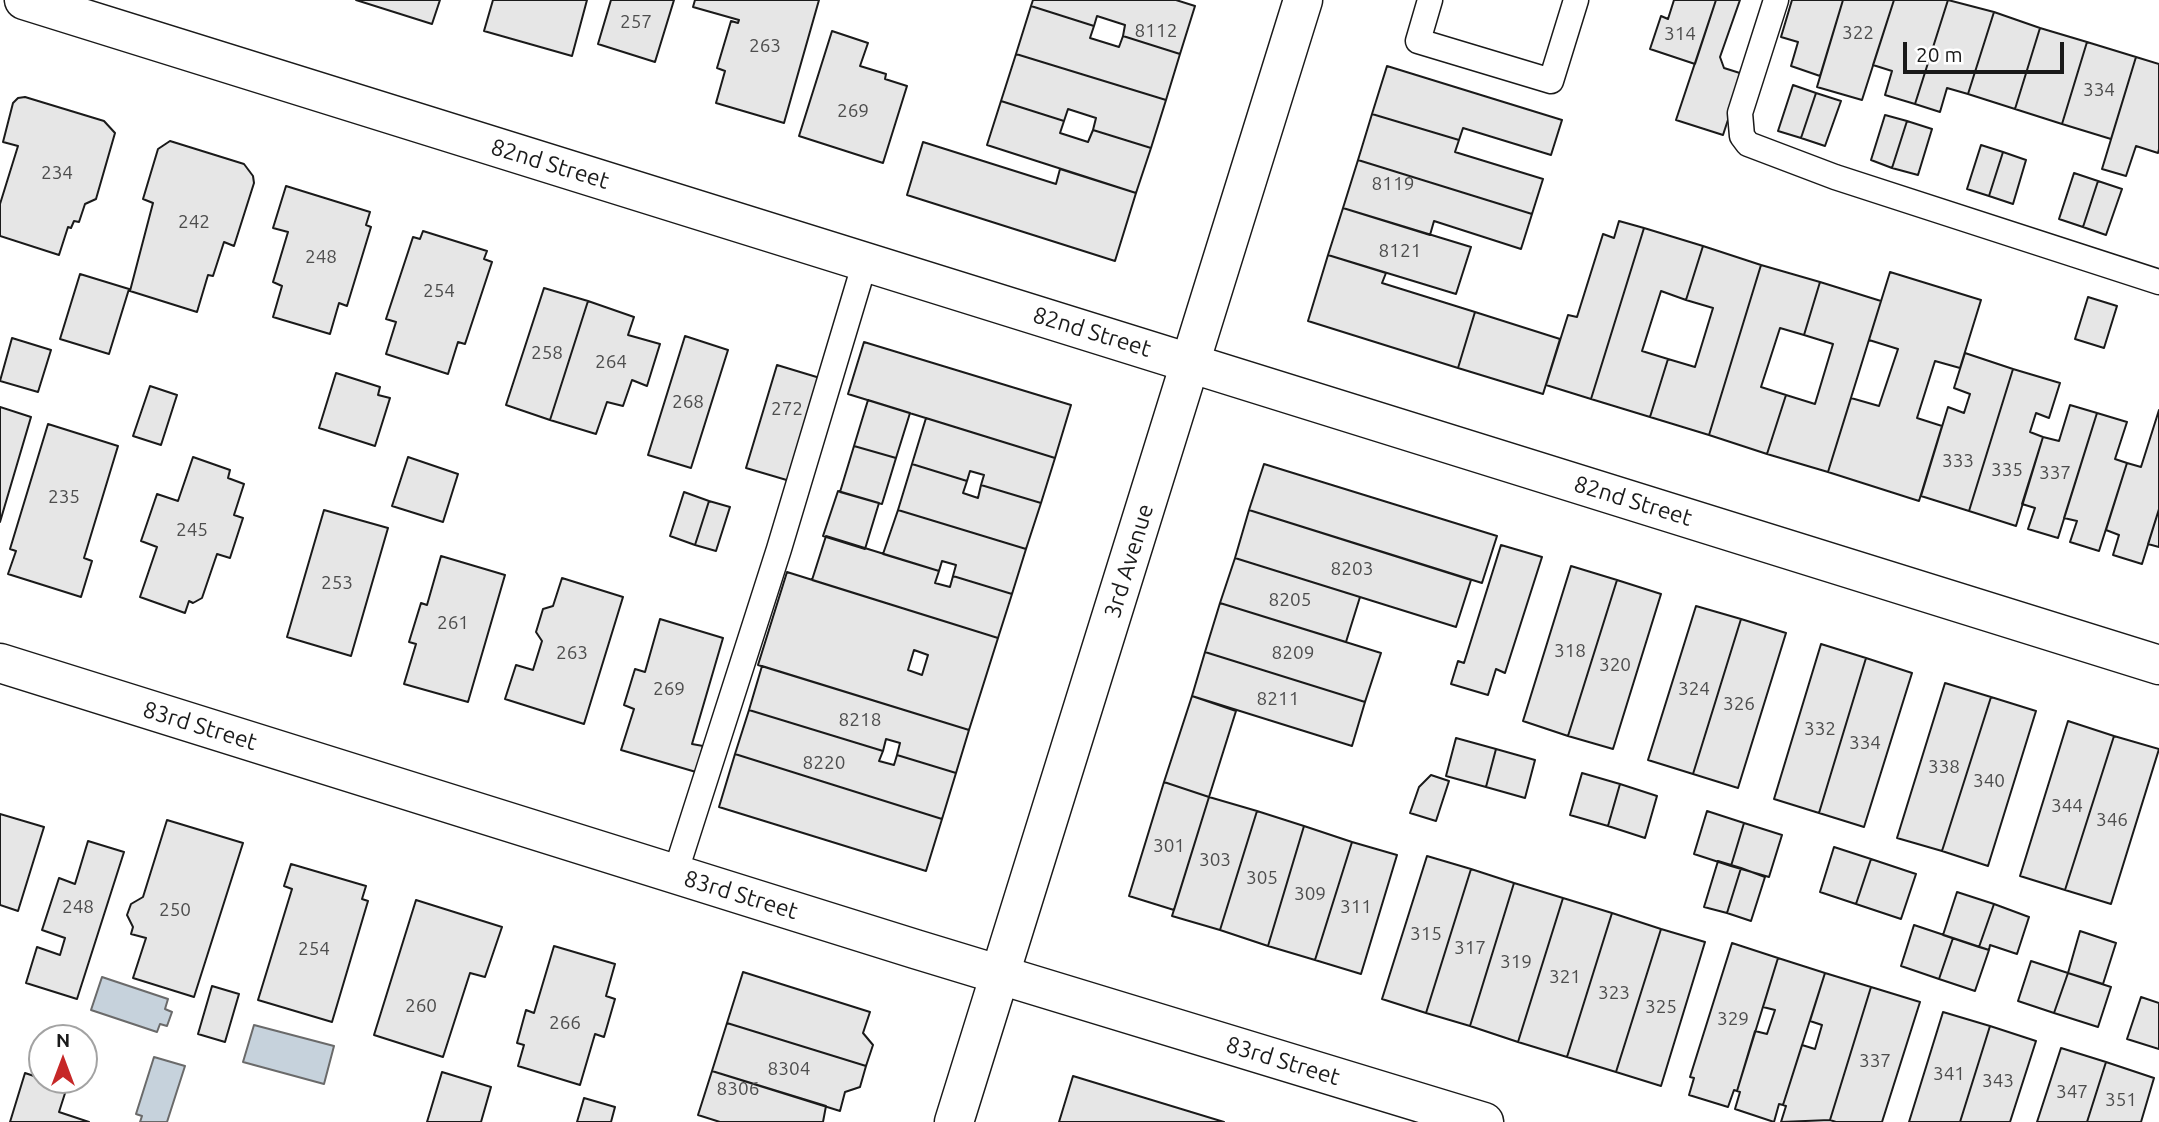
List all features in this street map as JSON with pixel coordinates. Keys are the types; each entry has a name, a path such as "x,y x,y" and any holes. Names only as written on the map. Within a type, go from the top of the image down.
{"street":[{"name":"82nd Street","path":"24,0 2159,665"},
{"name":"3rd Avenue","path":"954,1122 1303,0"},
{"name":"83rd Street","path":"0,663 1000,975 1483,1122"}],"lane":[{"path":"1430,0 1418,41 1551,82 1576,0"},
{"path":"1776,0 1740,113 1742,136 1748,144 1835,177 2159,282"},
{"path":"676,874 779,549 865,262"}],"shaded area":[{"path":"102,977 168,999 165,1009 172,1012 167,1026 160,1024 157,1032 91,1010"},
{"path":"254,1025 334,1046 324,1084 243,1062"},
{"path":"154,1057 185,1066 167,1122 140,1122 142,1116 136,1114"}],"building":[{"path":"356,0 440,0 432,24"},
{"path":"493,0 587,0 572,56 484,31"},
{"path":"611,0 674,0 655,62 598,44"},
{"path":"695,0 819,0 784,123 716,103 725,71 717,68 731,21 738,23 739,20 693,7"},
{"path":"1033,0 1176,0 1195,6 1180,54 1123,36 1125,25 1097,16 1094,26 1031,6"},
{"path":"1674,0 1716,0 1695,64 1650,49 1661,16 1668,19"},
{"path":"1716,0 1740,0 1720,57 1724,68 1743,74 1723,135 1676,120"},
{"path":"1792,0 1843,0 1820,76 1791,66 1798,42 1781,37"},
{"path":"1843,0 1894,0 1862,100 1817,87"},
{"path":"1894,0 1948,0 1915,104 1885,95 1892,71 1873,65"},
{"path":"1948,0 1994,12 1968,94 1947,88 1940,112 1915,104"},
{"path":"1031,6 1094,26 1090,38 1119,47 1123,36 1180,54 1166,100 1016,54"},
{"path":"1994,12 2040,28 2015,109 1968,94"},
{"path":"2040,28 2087,42 2062,124 2015,109"},
{"path":"832,31 868,43 860,66 886,74 885,79 907,86 883,163 799,136"},
{"path":"2087,42 2136,57 2111,139 2062,124"},
{"path":"1016,54 1166,100 1151,148 1093,130 1096,118 1068,109 1064,121 1001,101"},
{"path":"2136,57 2159,64 2159,149 2158,153 2136,146 2126,176 2102,169"},
{"path":"1387,66 1562,120 1551,155 1463,128 1459,140 1372,114"},
{"path":"1793,85 1816,93 1801,138 1778,131"},
{"path":"1816,93 1841,101 1825,146 1801,138"},
{"path":"25,97 104,121 115,133 96,199 85,204 79,222 74,221 71,228 68,227 59,255 0,236 0,204 18,146 3,142 13,103 18,98"},
{"path":"1001,101 1064,121 1060,133 1088,142 1093,130 1151,148 1136,193 987,145"},
{"path":"1372,114 1459,140 1455,152 1543,179 1532,214 1358,160"},
{"path":"1885,115 1907,121 1892,168 1871,160"},
{"path":"1907,121 1932,129 1918,175 1892,168"},
{"path":"170,141 244,164 253,176 254,183 234,246 224,242 213,276 208,275 197,312 130,291 153,203 143,199 158,149"},
{"path":"923,142 1056,184 1060,169 1136,193 1115,261 907,195"},
{"path":"1981,145 2003,152 1989,196 1967,189"},
{"path":"2003,152 2026,160 2013,204 1989,196"},
{"path":"1358,160 1532,214 1521,249 1434,221 1430,235 1343,208"},
{"path":"2074,173 2098,181 2083,227 2059,219"},
{"path":"2098,181 2122,189 2106,235 2083,227"},
{"path":"286,186 370,212 366,225 371,227 347,306 339,303 330,334 273,317 282,286 273,282 288,232 273,228"},
{"path":"1343,208 1471,247 1456,294 1328,255"},
{"path":"1619,221 1644,228 1591,399 1546,385 1568,315 1577,317 1603,234 1614,238"},
{"path":"1644,228 1703,246 1686,300 1661,291 1642,351 1668,359 1650,417 1591,399"},
{"path":"423,231 487,251 484,259 492,262 465,344 458,342 448,374 386,354 396,322 386,319 413,237 420,239"},
{"path":"1703,246 1761,265 1709,435 1650,417 1668,359 1695,367 1713,308 1686,300"},
{"path":"1328,255 1386,273 1382,283 1475,312 1458,368 1308,321"},
{"path":"1761,265 1820,282 1804,335 1780,328 1761,387 1786,395 1767,454 1709,435"},
{"path":"1890,272 1981,300 1960,368 1935,361 1917,418 1942,426 1919,501 1828,472 1851,398 1879,406 1898,349 1869,340"},
{"path":"80,274 129,289 109,354 60,339"},
{"path":"1820,282 1881,301 1828,472 1767,454 1786,395 1815,404 1833,344 1804,335"},
{"path":"544,288 588,301 550,420 506,405"},
{"path":"2088,297 2117,306 2104,348 2075,339"},
{"path":"588,301 634,317 628,335 660,344 647,386 632,380 623,406 607,402 596,434 550,420"},
{"path":"1475,312 1560,339 1543,394 1458,368"},
{"path":"685,336 728,350 691,468 648,455"},
{"path":"12,338 51,350 38,392 0,381"},
{"path":"864,342 1071,405 1055,458 848,394"},
{"path":"1965,353 2013,369 1969,511 1921,496 1948,407 1964,413 1970,394 1954,388"},
{"path":"777,365 820,378 790,481 746,468"},
{"path":"2013,369 2060,383 2049,418 2036,413 2030,432 2043,437 2016,526 1969,511"},
{"path":"336,373 380,387 378,395 390,398 375,446 319,428"},
{"path":"150,386 177,395 161,445 133,436"},
{"path":"868,400 910,413 896,458 854,446"},
{"path":"2070,405 2097,413 2058,538 2028,529 2035,508 2022,504 2043,437 2059,441"},
{"path":"0,407 31,417 0,522"},
{"path":"2159,410 2159,509 2142,564 2113,555 2119,535 2106,530 2127,463 2141,467"},
{"path":"2097,413 2127,422 2115,459 2127,463 2099,551 2070,542 2077,521 2064,518"},
{"path":"926,418 1055,458 1041,503 981,485 984,475 970,471 967,481 912,464"},
{"path":"48,424 118,446 84,558 92,561 81,597 8,574 16,551 10,549"},
{"path":"854,446 896,458 882,504 840,492"},
{"path":"193,457 230,470 228,478 244,484 234,515 243,518 230,558 217,554 202,598 193,603 189,601 185,613 140,597 157,547 141,541 157,494 178,501"},
{"path":"408,457 458,474 443,522 392,506"},
{"path":"912,464 967,481 963,493 978,498 981,485 1041,503 1026,549 898,510"},
{"path":"1264,464 1497,536 1482,583 1249,510"},
{"path":"838,491 879,503 865,549 823,536"},
{"path":"684,492 709,501 695,545 670,536"},
{"path":"709,501 730,507 716,551 695,545"},
{"path":"2159,509 2159,547 2148,544"},
{"path":"324,510 388,528 351,656 287,637"},
{"path":"898,510 1026,549 1012,594 953,576 956,565 942,561 939,571 883,554"},
{"path":"1249,510 1471,580 1456,627 1235,558"},
{"path":"826,536 939,571 935,583 950,587 953,576 1012,594 998,638 812,580"},
{"path":"1501,545 1542,557 1505,673 1496,669 1488,695 1451,684 1458,661 1464,663"},
{"path":"441,556 505,575 468,702 404,684 416,644 409,642 421,603 427,605"},
{"path":"1235,558 1360,597 1346,642 1220,603"},
{"path":"1571,566 1617,580 1568,736 1523,721"},
{"path":"787,572 998,638 969,730 758,665","holes":["914,650 928,655 922,675 908,670"]},
{"path":"562,578 623,597 584,724 505,699 516,665 533,670 542,641 536,632 543,609 553,606"},
{"path":"1617,580 1661,594 1613,749 1568,736"},
{"path":"1220,603 1381,653 1365,702 1205,652"},
{"path":"1696,606 1741,619 1693,774 1648,760"},
{"path":"660,619 723,638 692,744 703,746 696,772 621,750 634,709 624,705 635,669 645,672"},
{"path":"1741,619 1786,633 1738,788 1693,774"},
{"path":"1821,644 1866,658 1819,813 1774,799"},
{"path":"1205,652 1365,702 1352,746 1192,696"},
{"path":"1866,658 1912,673 1864,827 1819,813"},
{"path":"762,666 969,730 956,773 897,755 900,743 886,739 883,751 749,710"},
{"path":"1945,683 1991,697 1942,851 1897,838"},
{"path":"1192,696 1236,711 1209,797 1164,782"},
{"path":"1991,697 2036,711 1988,866 1942,851"},
{"path":"749,710 883,751 879,761 894,765 897,755 956,773 942,819 735,754"},
{"path":"2068,721 2114,736 2065,890 2020,876"},
{"path":"2114,736 2159,749 2111,904 2065,890"},
{"path":"1456,738 1496,749 1486,787 1446,776"},
{"path":"1496,749 1535,760 1525,798 1486,787"},
{"path":"735,754 942,819 926,871 719,807"},
{"path":"1582,773 1620,784 1608,826 1570,815"},
{"path":"1431,775 1449,781 1436,821 1410,813 1419,787"},
{"path":"1164,782 1209,797 1174,910 1129,896"},
{"path":"1620,784 1657,796 1645,838 1608,826"},
{"path":"1209,797 1257,811 1220,930 1172,916"},
{"path":"1257,811 1304,826 1268,946 1220,930"},
{"path":"1707,811 1744,823 1731,866 1694,854"},
{"path":"0,814 44,827 18,911 0,905"},
{"path":"167,820 243,843 194,997 133,978 146,938 131,934 133,927 127,915 131,904 143,897"},
{"path":"1744,823 1782,835 1769,877 1731,866"},
{"path":"1304,826 1352,842 1315,960 1268,946"},
{"path":"88,841 124,852 77,999 26,983 37,947 60,955 65,938 42,930 59,878 75,884"},
{"path":"1352,842 1397,855 1361,974 1315,960"},
{"path":"1834,847 1871,859 1856,904 1820,892"},
{"path":"1427,856 1471,869 1426,1013 1382,999"},
{"path":"1871,859 1916,874 1901,919 1856,904"},
{"path":"1718,861 1741,868 1727,913 1704,907"},
{"path":"291,864 366,886 362,899 368,901 332,1022 258,1000 292,889 284,886"},
{"path":"1741,868 1765,877 1751,921 1727,913"},
{"path":"1471,869 1514,883 1470,1026 1426,1013"},
{"path":"1514,883 1563,898 1518,1042 1470,1026"},
{"path":"1957,892 1994,904 1979,947 1943,935"},
{"path":"1563,898 1612,913 1567,1057 1518,1042"},
{"path":"416,900 502,927 485,977 470,973 443,1057 374,1035"},
{"path":"1994,904 2029,917 2017,954 1990,945 1989,950 1979,947"},
{"path":"1612,913 1661,929 1616,1072 1567,1057"},
{"path":"1914,925 1953,938 1939,979 1901,966"},
{"path":"1661,929 1705,942 1661,1086 1616,1072"},
{"path":"2080,931 2116,943 2103,984 2068,973"},
{"path":"1953,938 1989,950 1975,991 1939,979"},
{"path":"1732,943 1778,958 1737,1091 1734,1090 1728,1107 1689,1095 1694,1078 1690,1077"},
{"path":"554,946 615,964 606,996 615,999 604,1037 595,1034 580,1085 518,1066 524,1045 517,1043 526,1010 534,1013"},
{"path":"1778,958 1825,973 1783,1105 1779,1104 1774,1122 1735,1109 1740,1092 1737,1091 1755,1031 1767,1034 1775,1010 1763,1007"},
{"path":"2031,961 2068,973 2054,1013 2018,1001"},
{"path":"743,972 870,1012 863,1033 873,1045 866,1066 727,1023"},
{"path":"1825,973 1871,987 1830,1120 1781,1122 1786,1106 1783,1105 1802,1045 1815,1049 1822,1025 1810,1021"},
{"path":"2068,973 2111,987 2098,1027 2054,1013"},
{"path":"212,986 239,994 225,1042 198,1034"},
{"path":"1871,987 1920,1002 1882,1122 1836,1122 1830,1120"},
{"path":"2141,997 2159,1003 2159,1049 2127,1039"},
{"path":"1943,1012 1990,1026 1960,1122 1909,1122"},
{"path":"727,1023 866,1066 860,1087 845,1092 840,1111 712,1071"},
{"path":"1990,1026 2036,1041 2010,1122 1960,1122"},
{"path":"2061,1048 2106,1062 2087,1122 2037,1122"},
{"path":"2106,1062 2154,1078 2141,1122 2087,1122"},
{"path":"712,1071 826,1106 823,1122 720,1122 698,1115"},
{"path":"442,1072 491,1087 481,1122 427,1122"},
{"path":"25,1073 28,1074 28,1094 65,1094 59,1112 89,1122 10,1122"},
{"path":"1073,1076 1224,1122 1059,1122"},
{"path":"584,1098 615,1107 611,1122 577,1122"}]}
